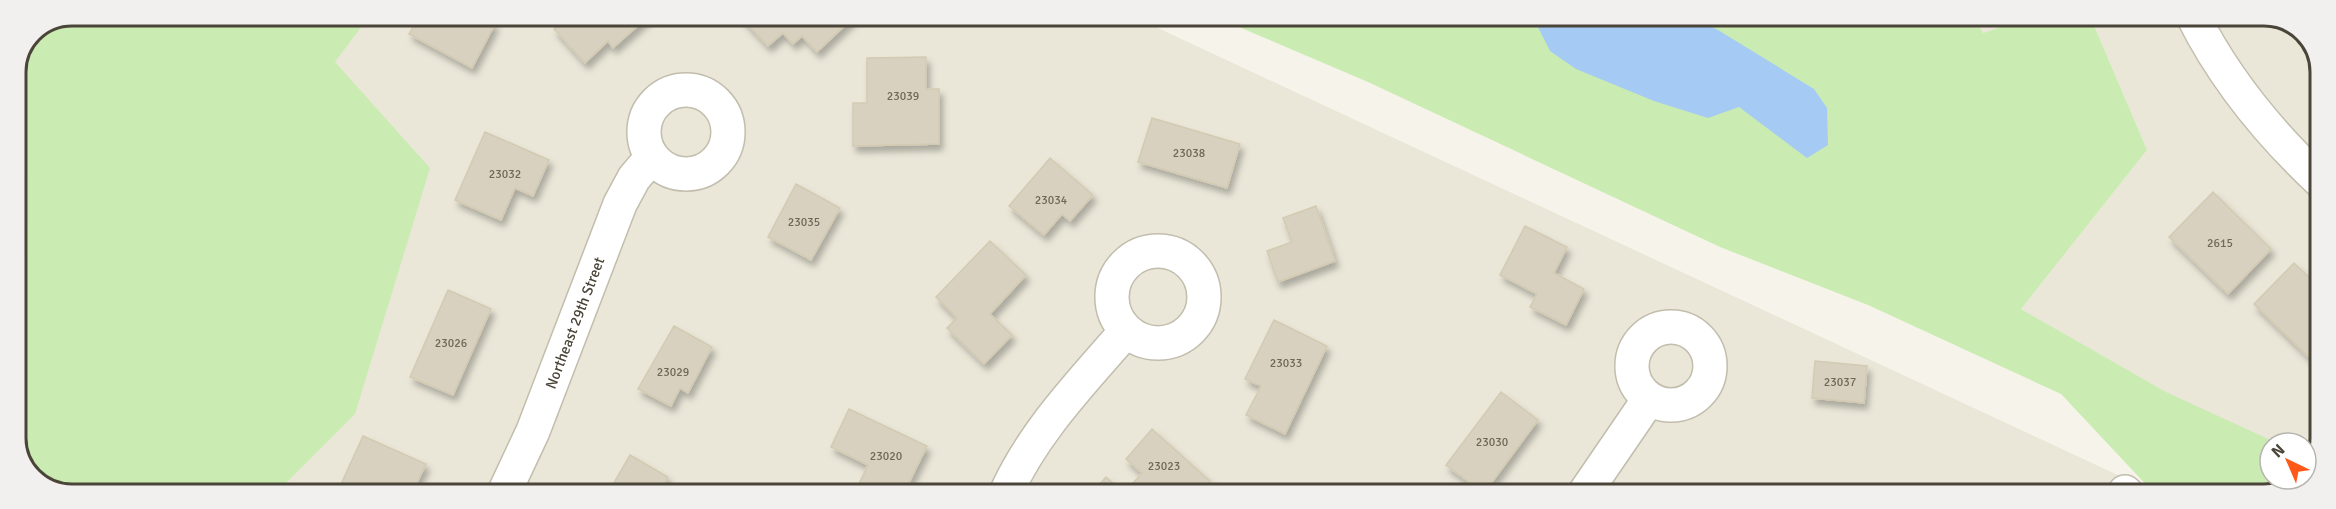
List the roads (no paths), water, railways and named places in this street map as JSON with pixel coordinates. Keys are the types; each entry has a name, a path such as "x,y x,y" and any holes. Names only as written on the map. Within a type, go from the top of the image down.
{"street":[{"path":"2198,26 2244,96 2292,155 2310,172"},
{"name":"Northeast 29th Street","path":"509,483 534,431 620,204 634,178 652,157"},
{"path":"1010,483 1045,425 1126,331"},
{"path":"1592,483 1649,399"}],"water":[{"path":"1538,26 1709,26 1814,89 1827,108 1828,145 1807,158 1739,107 1708,118 1654,101 1576,69 1550,51"}]}
